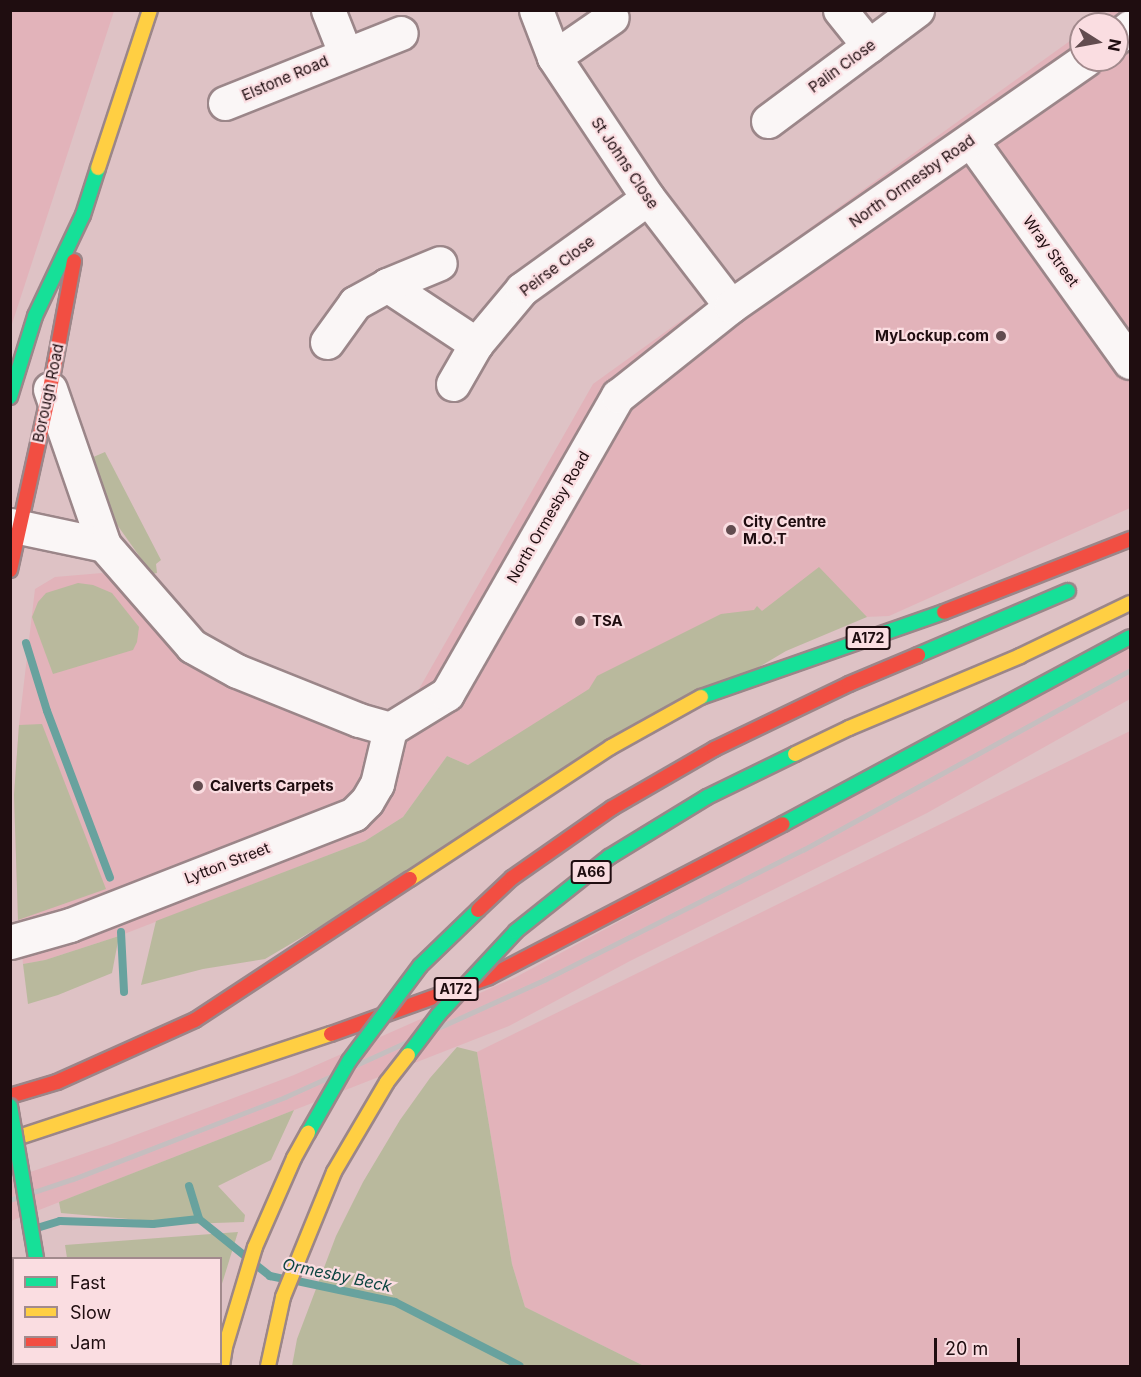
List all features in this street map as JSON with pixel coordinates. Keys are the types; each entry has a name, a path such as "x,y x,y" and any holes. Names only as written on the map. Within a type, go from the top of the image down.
{"main road":[{"name":"Borough Road","path":"10,397 35,316 83,215 150,10"},
{"name":"Borough Road","path":"10,570 15,526 50,389 83,215"},
{"name":"A172","path":"10,1096 57,1082 195,1020 611,747 690,701 989,596 1131,539"},
{"name":"A66","path":"222,1366 225,1347 255,1247 294,1158 349,1061 420,966 512,878 612,808 714,749 849,684 1078,585"},
{"name":"A66","path":"268,1366 283,1297 334,1172 394,1074 439,1014 516,931 609,857 707,797 849,728 1020,656 1131,603"},
{"name":"A172","path":"10,1140 317,1039 489,976 875,777 1131,637"},
{"path":"10,1106 36,1257"}],"street":[{"name":"Elstone Road","path":"328,10 345,53"},
{"name":"St Johns Close","path":"536,10 554,57 648,198 731,306"},
{"path":"840,10 869,46"},
{"name":"Palin Close","path":"768,121 916,10"},
{"path":"554,57 612,17"},
{"name":"Elstone Road","path":"225,103 345,53 400,33"},
{"name":"North Ormesby Road","path":"390,729 447,694 618,396 731,306 1069,71"},
{"name":"Wray Street","path":"971,141 1131,362"},
{"name":"Peirse Close","path":"453,384 476,345 522,289 648,198"},
{"path":"327,342 355,303 387,285 440,263"},
{"path":"387,285 476,345"},
{"path":"50,389 104,545 192,646 237,671 359,720 390,729"},
{"path":"15,526 104,545"},
{"name":"Lytton Street","path":"10,942 70,925 354,814 367,801 377,784 390,729"}],"shaded area":[{"path":"10,11 114,11 11,327"},
{"path":"1130,11 1130,508 889,616 744,622 468,765 447,756 403,817 365,841 119,936 45,960 23,964 18,920 14,795 19,725 35,589 55,577 102,573 125,589 149,621 395,731 593,384 1069,42 1069,72 1129,72 1129,12 1111,12"},
{"path":"1130,647 1130,699 927,813 630,961 509,1026 11,1221 10,1179 109,1145 294,1075 516,977"},
{"path":"1130,731 1130,1366 644,1366 525,1307 512,1264 477,1052"}],"green space":[{"path":"105,452 161,560 156,564 157,573 152,574 108,512 84,461"},
{"path":"819,567 867,617 786,651 265,959 203,969 141,985 156,921 365,841 403,817 447,756 468,765 589,689 597,676 721,614 754,610 757,606 762,611"},
{"path":"78,583 93,585 112,593 139,627 137,642 133,650 53,674 32,617 38,602 46,593"},
{"path":"42,724 106,889 18,920 14,795 19,725"},
{"path":"119,936 112,973 58,995 28,1004 23,964 45,960"},
{"path":"457,1047 477,1052 512,1264 525,1307 644,1366 292,1366 297,1339 336,1236 363,1182 400,1120 430,1078"},
{"path":"294,1110 271,1160 218,1186 245,1215 244,1222 185,1224 61,1213 59,1202"},
{"path":"238,1232 222,1284 222,1257 67,1257 65,1245"},
{"path":"80,1365 198,1365 198,1366"}],"waterway":[{"path":"26,643 47,711 110,878"},
{"path":"121,932 124,992"},
{"path":"189,1186 199,1219"},
{"name":"Ormesby Beck","path":"37,1228 60,1221 153,1224 199,1219 244,1255"},
{"name":"Ormesby Beck","path":"256,1265 270,1276 284,1279"},
{"name":"Ormesby Beck","path":"297,1281 395,1302 520,1366"}],"railway":[{"path":"10,1200 73,1179 285,1097 546,979 803,850 1130,670"}],"traffic: fast":[{"path":"10,397 35,316 83,215 98,168"},
{"path":"918,655 1068,591"},
{"path":"701,697 944,612"},
{"path":"783,824 1130,637"},
{"path":"408,1055 439,1014 516,931 609,857 707,797 795,754"},
{"path":"308,1133 349,1061 420,966 478,910"},
{"path":"10,1106 36,1257"},
{"path":"10,1346 12,1356"}],"traffic: slow":[{"path":"98,168 150,10"},
{"path":"795,754 849,728 1020,656 1130,603"},
{"path":"410,879 611,747 701,697"},
{"path":"10,1140 331,1034"},
{"path":"268,1366 283,1297 334,1172 387,1082 408,1055"},
{"path":"222,1366 225,1347 255,1247 294,1158 308,1133"}],"traffic: jam":[{"path":"10,570 50,389 74,261"},
{"path":"944,612 1130,539"},
{"path":"478,910 512,878 612,808 714,749 849,684 918,655"},
{"path":"331,1034 489,977 783,824"},
{"path":"10,1096 57,1082 195,1020 410,879"}],"place":[{"name":"MyLockup.com","path":"1001,336"},
{"name":"City Centre M.O.T","path":"731,530"},
{"name":"TSA","path":"580,621"},
{"name":"Calverts Carpets","path":"198,786"}]}
